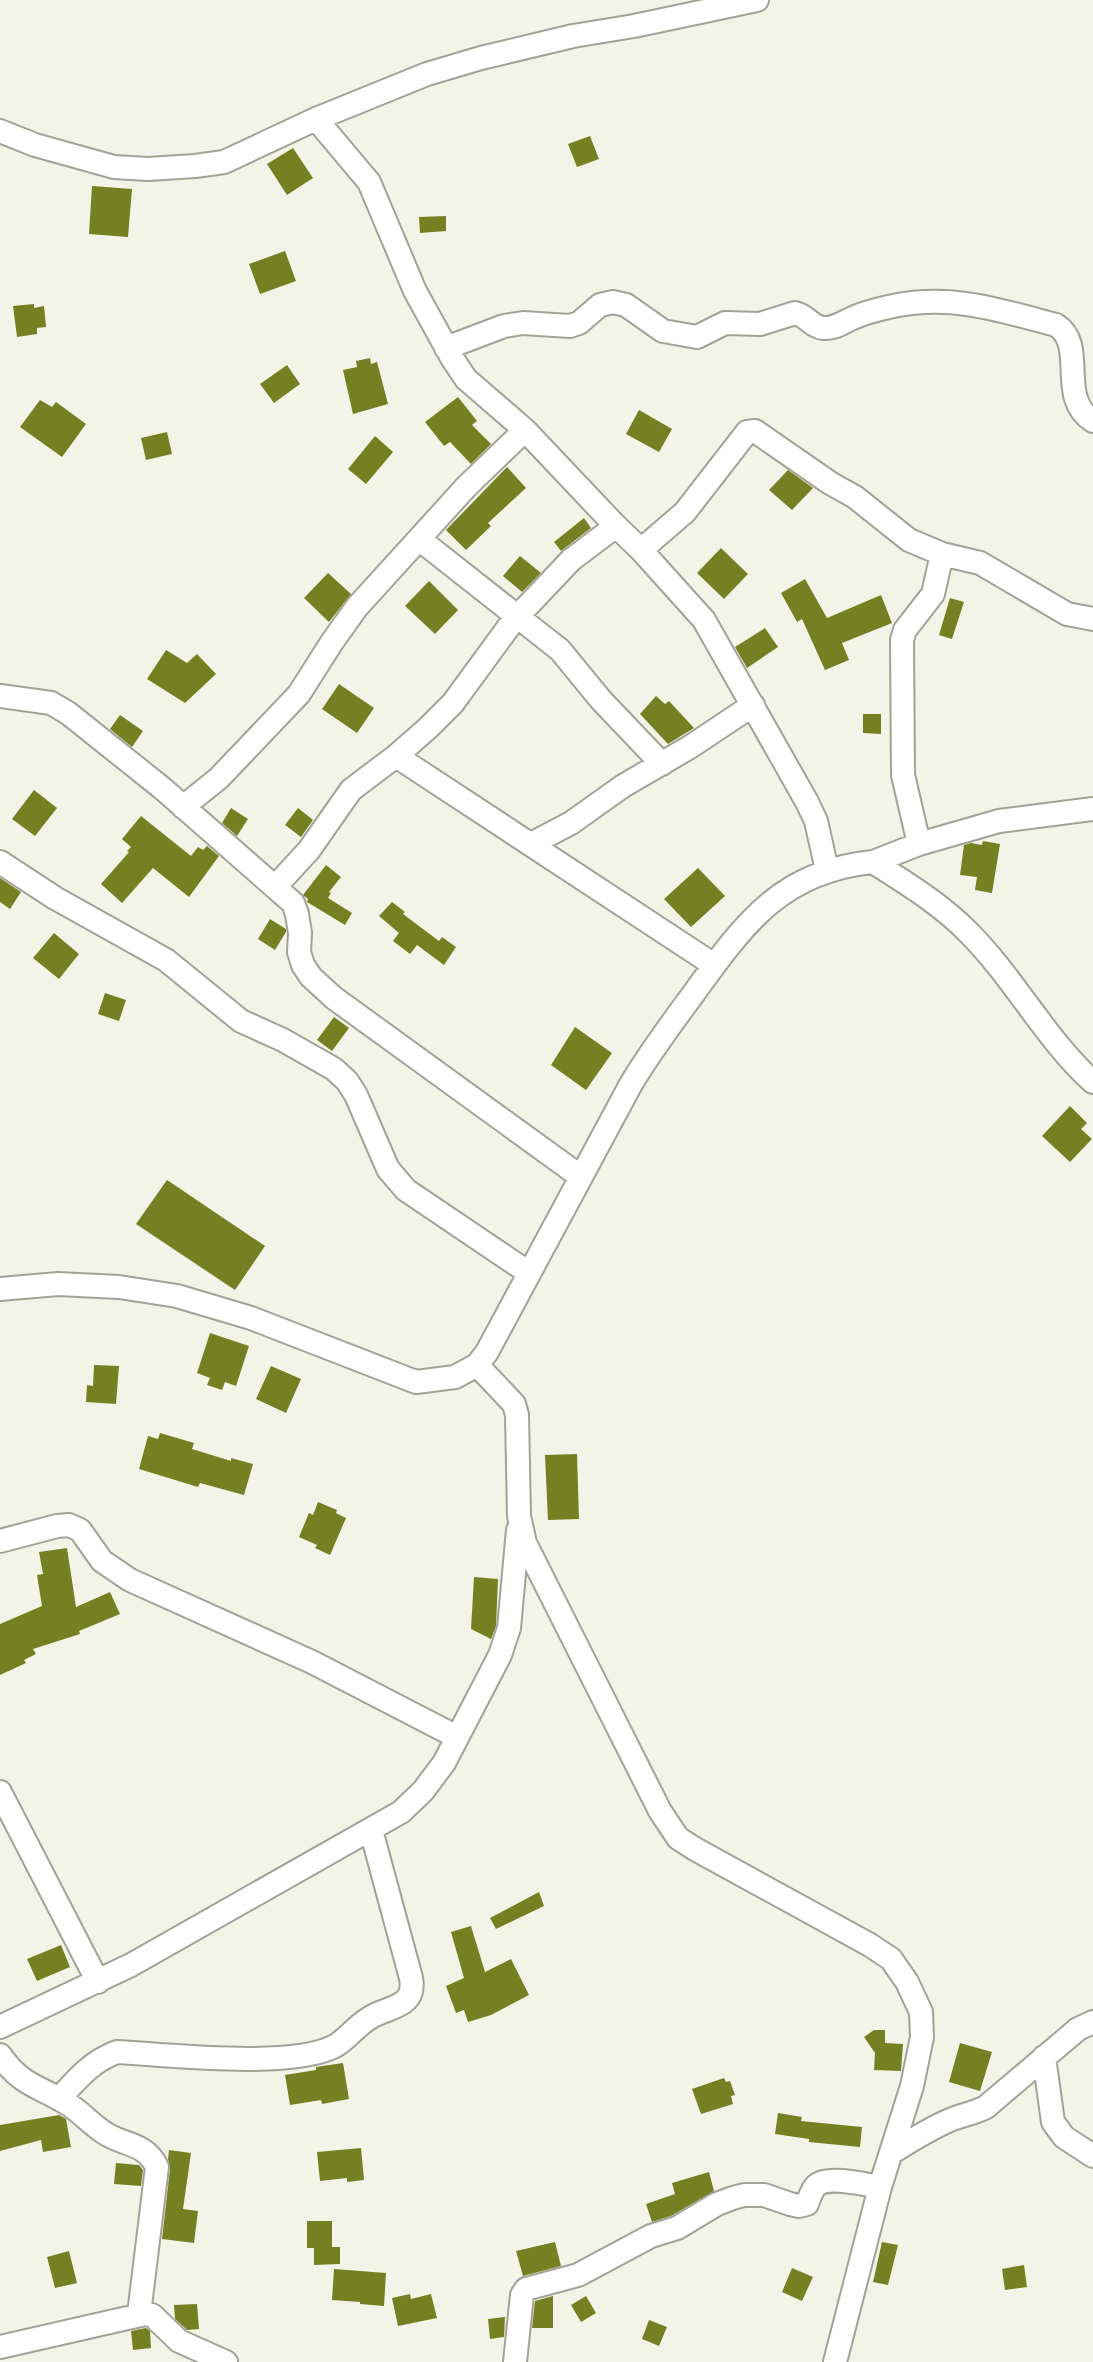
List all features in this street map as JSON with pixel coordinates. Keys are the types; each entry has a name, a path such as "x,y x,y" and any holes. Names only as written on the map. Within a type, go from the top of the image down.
{"street":[{"path":"0,131 35,146 114,167 148,169 224,162 316,118 427,75 481,58 573,36 634,26 757,0"},
{"path":"316,118 369,182 415,291 466,379 525,430 641,550 704,620 812,812 827,870"},
{"path":"446,348 504,326 523,323 570,326 579,322 600,305 613,302 626,305 663,332 697,337 725,323 760,324 795,313 820,328 828,328 863,315 914,303 976,304 1056,325 1064,330 1070,342 1073,392 1083,414 1093,421"},
{"path":"183,807 219,777 299,694 345,621 490,463 525,430"},
{"path":"641,550 685,512 747,432 755,431 830,483 855,497 901,535 922,547 980,563 1067,614 1093,619"},
{"path":"275,887 309,850 351,790 396,756 453,703 517,617 571,561 616,526"},
{"path":"419,539 560,650 601,700 662,764"},
{"path":"919,844 903,775 902,640 905,630 933,594 942,554"},
{"path":"0,696 51,703 68,713 143,772 292,903 297,914 300,933 298,952 311,977 334,998 581,1177"},
{"path":"531,844 571,823 623,786 662,764 753,705"},
{"path":"396,756 714,965"},
{"path":"0,1289 58,1284 119,1287 177,1296 251,1318 416,1382 455,1377 477,1365 487,1352 650,1054 714,965 754,916 768,903 795,885 827,870 873,862 919,844 999,821 1090,811"},
{"path":"0,862 55,898 166,960 241,1020 283,1040 334,1069 352,1088 388,1169 406,1190 529,1273"},
{"path":"873,862 947,913 970,933 1093,1082"},
{"path":"0,2027 98,1982 371,1830 401,1812 423,1791 444,1763 500,1655 509,1628 519,1516 517,1415 514,1404 477,1365"},
{"path":"519,1516 525,1543 552,1598 660,1811 678,1838 870,1945 891,1959 907,1982 921,2012 922,2037 912,2086 880,2187 835,2362"},
{"path":"0,1541 69,1525 80,1530 102,1561 130,1580 322,1667 457,1737"},
{"path":"0,1792 98,1982"},
{"path":"59,2099 88,2068 103,2057 117,2052 264,2058 307,2055 335,2045 371,2017 409,1998 412,1988 411,1978 371,1830"},
{"path":"891,2153 931,2129 953,2119 976,2113 986,2107 1078,2029 1093,2022"},
{"path":"0,2055 16,2076 59,2099 104,2133 142,2149 152,2156 157,2167 139,2314"},
{"path":"1044,2057 1053,2122 1064,2137 1093,2156"},
{"path":"515,2362 522,2295 526,2289 578,2275 651,2236 677,2228 717,2204 733,2198 744,2195 764,2195 803,2206 807,2204 815,2187 822,2182 852,2182 880,2187"},
{"path":"0,2347 139,2314 152,2315 179,2341 226,2362"}],"building":[{"path":"590,136 599,159 577,167 568,144"},
{"path":"293,148 313,178 287,195 267,164"},
{"path":"92,186 132,189 128,237 89,234"},
{"path":"446,216 446,231 420,233 419,217"},
{"path":"285,251 296,281 260,294 249,264"},
{"path":"34,304 34,308 44,306 46,327 37,328 37,334 17,337 13,306"},
{"path":"370,358 371,364 377,362 388,404 353,414 343,370 357,367 356,361"},
{"path":"287,365 300,384 274,403 260,384"},
{"path":"458,397 477,421 472,425 491,444 471,464 450,442 444,446 425,422"},
{"path":"40,400 52,407 56,402 86,424 62,457 20,427"},
{"path":"639,410 672,429 659,452 626,434"},
{"path":"167,432 172,454 146,460 141,438"},
{"path":"375,436 393,452 366,484 348,469"},
{"path":"507,467 526,488 488,523 491,526 466,550 446,530"},
{"path":"788,470 813,488 792,510 769,490"},
{"path":"584,518 591,528 561,551 554,542"},
{"path":"721,548 748,574 724,599 697,573"},
{"path":"520,556 541,573 522,592 503,576"},
{"path":"328,573 351,594 329,622 304,598"},
{"path":"805,579 827,618 881,595 892,623 842,643 849,660 825,670 802,619 797,622 781,593"},
{"path":"429,581 458,610 435,634 405,606"},
{"path":"950,598 964,602 952,639 939,635"},
{"path":"765,628 778,647 747,668 735,647"},
{"path":"166,650 187,663 197,654 216,674 185,703 147,679"},
{"path":"339,684 374,708 357,733 322,709"},
{"path":"656,696 665,704 669,701 694,728 668,744 640,714"},
{"path":"863,714 881,714 881,734 863,733"},
{"path":"120,715 143,731 132,747 110,729"},
{"path":"34,790 57,808 35,836 12,819"},
{"path":"231,808 248,819 237,836 222,823"},
{"path":"298,808 313,820 301,837 285,825"},
{"path":"141,816 191,856 198,847 203,850 207,846 219,856 189,897 153,868 122,903 101,884 129,852 127,851 131,847 122,839"},
{"path":"983,841 1000,844 992,893 975,890 977,877 960,875 964,845 971,843 982,845"},
{"path":"326,865 341,877 329,892 331,893 328,898 352,913 345,925 307,902 308,899 303,895"},
{"path":"698,868 725,896 691,927 664,899"},
{"path":"0,878 21,892 10,909 0,902"},
{"path":"392,902 405,912 403,914 439,941 442,937 456,947 444,965 417,945 410,954 393,941 399,933 379,916"},
{"path":"270,919 286,929 275,950 258,939"},
{"path":"54,933 79,954 59,979 33,958"},
{"path":"105,993 126,1000 119,1021 98,1014"},
{"path":"334,1017 349,1028 332,1051 317,1040"},
{"path":"575,1027 612,1053 586,1090 551,1065"},
{"path":"1070,1106 1087,1123 1081,1129 1092,1139 1070,1162 1042,1136"},
{"path":"167,1180 265,1246 235,1290 136,1224"},
{"path":"210,1333 249,1346 236,1386 225,1382 222,1390 207,1385 210,1378 197,1373"},
{"path":"94,1365 119,1366 116,1404 86,1402 87,1385 93,1386"},
{"path":"271,1366 301,1379 286,1413 256,1399"},
{"path":"160,1433 194,1443 192,1449 231,1461 231,1458 253,1464 244,1495 200,1483 198,1487 139,1469 148,1436 158,1439"},
{"path":"577,1454 579,1519 548,1520 545,1455"},
{"path":"318,1502 337,1510 336,1513 346,1518 330,1555 315,1548 317,1545 299,1537 309,1513 313,1515"},
{"path":"67,1548 76,1607 110,1592 120,1614 79,1631 80,1634 33,1649 36,1654 24,1660 26,1663 0,1675 0,1624 42,1606 37,1575 43,1574 39,1552"},
{"path":"474,1577 498,1579 496,1626 491,1639 471,1629"},
{"path":"539,1892 544,1906 496,1929 490,1918"},
{"path":"471,1926 485,1972 511,1959 529,1995 491,2015 468,2022 464,2010 456,2013 446,1986 464,1978 451,1932"},
{"path":"61,1945 70,1967 37,1981 27,1959"},
{"path":"874,2030 885,2030 885,2043 903,2044 901,2071 874,2070 875,2053 864,2037"},
{"path":"960,2043 992,2052 980,2091 949,2082"},
{"path":"343,2063 349,2099 322,2104 321,2100 290,2105 285,2075"},
{"path":"724,2078 726,2082 730,2081 735,2095 731,2096 733,2104 701,2114 692,2089"},
{"path":"778,2113 802,2117 801,2121 862,2127 860,2147 809,2142 809,2139 775,2134"},
{"path":"59,2115 66,2119 71,2147 43,2152 41,2140 0,2151 0,2125"},
{"path":"361,2148 364,2180 347,2182 347,2178 320,2181 317,2152"},
{"path":"169,2150 191,2153 183,2209 198,2211 194,2243 162,2239 170,2169"},
{"path":"116,2163 139,2165 143,2170 141,2186 114,2184"},
{"path":"709,2172 714,2191 671,2216 652,2222 646,2204 675,2194 672,2183"},
{"path":"307,2221 332,2221 332,2247 340,2247 340,2264 314,2265 314,2248 307,2248"},
{"path":"555,2242 561,2266 523,2276 516,2251"},
{"path":"882,2242 898,2245 888,2285 873,2282"},
{"path":"69,2251 77,2283 55,2288 47,2257"},
{"path":"1024,2265 1027,2287 1005,2290 1002,2269"},
{"path":"792,2268 813,2277 802,2301 782,2292"},
{"path":"334,2269 386,2273 384,2306 332,2300"},
{"path":"410,2294 411,2299 431,2294 437,2318 398,2326 392,2298"},
{"path":"553,2296 553,2328 532,2328 535,2301"},
{"path":"586,2296 596,2313 581,2322 571,2305"},
{"path":"197,2304 199,2329 187,2330 175,2319 174,2305"},
{"path":"505,2317 504,2337 490,2339 488,2319"},
{"path":"649,2320 667,2327 659,2346 642,2339"},
{"path":"146,2328 150,2331 151,2348 133,2350 131,2331"}]}
